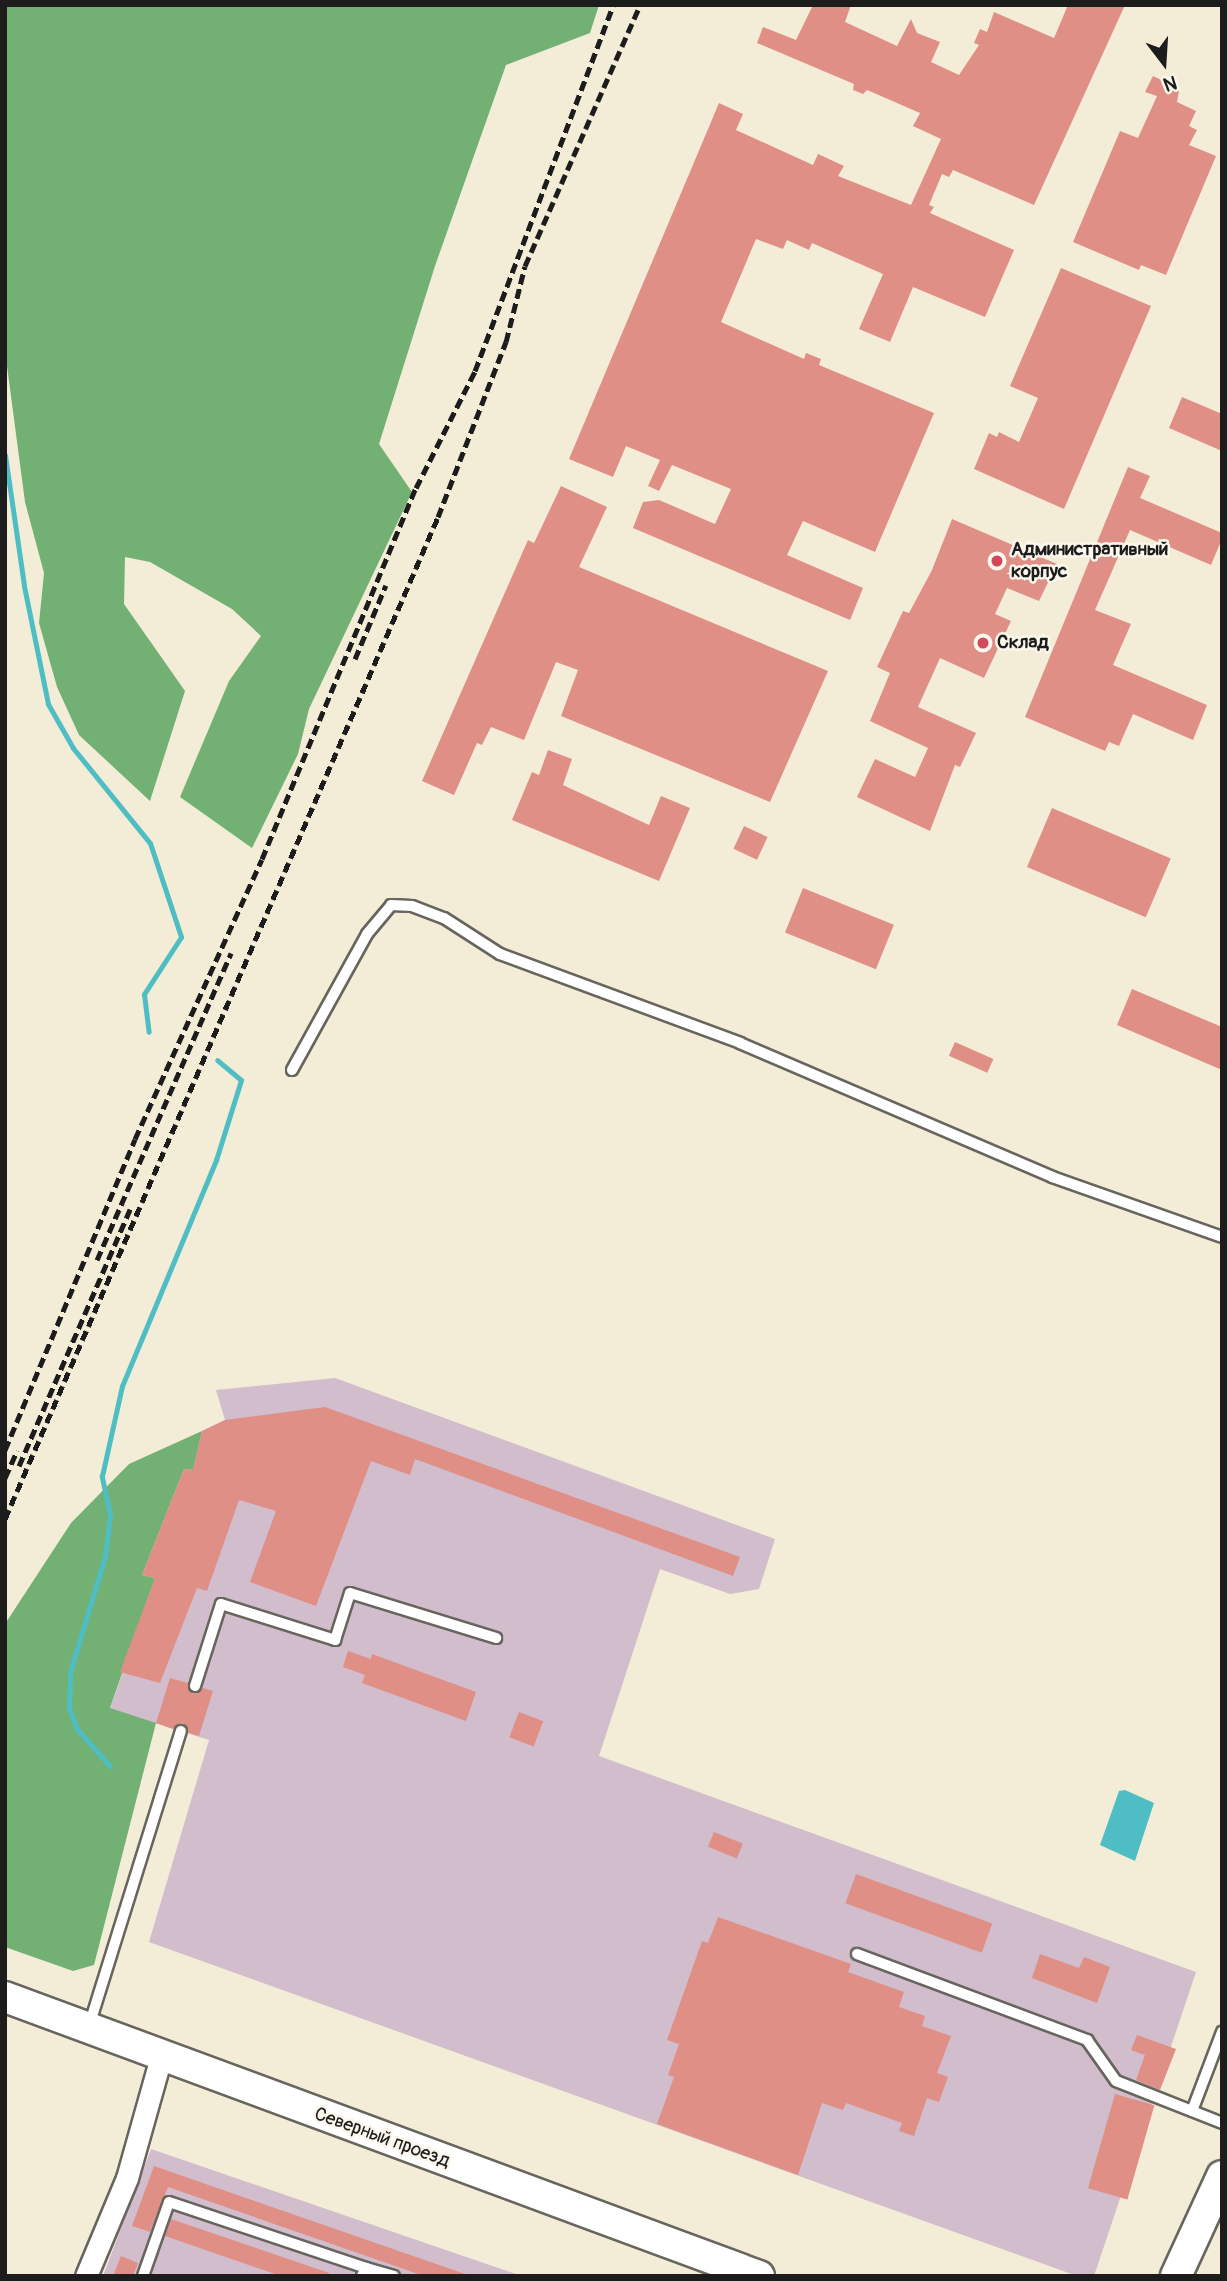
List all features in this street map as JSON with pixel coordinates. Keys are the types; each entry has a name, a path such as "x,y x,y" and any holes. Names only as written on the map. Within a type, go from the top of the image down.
{"street":[{"name":"Северный проезд","path":"5,1997 161,2057 759,2276"},
{"path":"86,2276 127,2178 161,2057"},
{"path":"1176,2276 1222,2176"}],"lane":[{"path":"292,1070 368,934 391,905 412,906 444,918 500,954 740,1043 1052,1177 1222,1237"},
{"path":"195,1686 221,1604 335,1640 350,1593 496,1638"},
{"path":"88,2028 181,1731"},
{"path":"857,1954 1087,2040 1116,2081 1222,2123"},
{"path":"1192,2111 1222,2032"},
{"path":"143,2276 169,2202 364,2272 394,2276"}],"shaded area":[{"path":"335,1378 775,1539 759,1589 730,1594 660,1569 599,1756 1196,1972 1094,2276 1077,2276 149,1942 209,1740 110,1709 155,1578 142,1575 184,1469 192,1470 202,1431 225,1420 216,1390"},
{"path":"151,2149 522,2276 103,2276"}],"green space":[{"path":"5,5 599,5 590,33 506,65 435,266 379,444 412,492 309,709 298,754 252,848 180,797 229,681 261,636 232,609 150,562 125,557 124,604 185,691 150,801 79,735 57,687 39,623 44,573 25,502 5,351"},
{"path":"202,1431 193,1470 184,1469 142,1575 155,1578 110,1708 156,1723 94,1965 73,1971 5,1947 5,1624 71,1523 129,1464"}],"water":[{"path":"1125,1790 1154,1803 1135,1861 1100,1845 1119,1791"}],"building":[{"path":"813,5 851,5 845,22 897,46 911,19 917,33 940,42 931,62 959,75 979,45 974,43 980,29 987,32 994,12 1054,38 1068,5 1125,5 1034,205 953,170 949,177 942,174 929,205 934,207 930,213 1014,250 985,317 913,287 890,342 859,329 883,274 812,243 809,250 787,240 783,249 756,239 721,322 804,359 806,353 821,359 819,365 934,413 875,552 803,521 787,555 863,588 850,620 633,528 643,502 659,500 715,524 731,489 672,465 659,491 648,486 660,460 626,446 613,477 569,459 719,103 743,114 736,130 813,165 818,154 844,166 838,176 911,205 941,139 913,126 920,113 867,90 863,94 853,90 854,84 757,43 763,27 796,40"},
{"path":"1153,76 1179,91 1177,102 1196,111 1189,126 1197,130 1189,145 1216,156 1166,275 1141,265 1139,270 1073,242 1120,131 1138,138 1157,96 1145,92"},
{"path":"1061,268 1151,306 1064,509 974,469 989,433 997,437 999,432 1019,442 1038,398 1010,386"},
{"path":"1182,397 1222,414 1222,451 1169,428"},
{"path":"1128,467 1150,476 1140,498 1222,533 1222,539 1211,565 1130,530 1095,610 1131,624 1113,665 1207,705 1193,740 1133,714 1119,746 1109,742 1105,751 1025,717"},
{"path":"561,486 607,507 579,567 828,671 770,802 561,716 578,670 556,662 524,740 491,727 482,745 477,743 454,795 422,781 528,540 534,543"},
{"path":"952,519 1057,564 1039,601 1007,588 995,614 1011,621 984,678 940,658 918,707 976,733 960,767 955,765 930,831 857,797 875,759 915,777 928,748 870,721 890,673 877,667 903,611 909,613 932,570"},
{"path":"548,750 572,759 563,785 649,825 661,796 690,808 659,881 512,820 532,772 539,775"},
{"path":"1052,808 1171,858 1146,917 1027,867"},
{"path":"744,826 768,837 757,860 733,849"},
{"path":"803,888 894,925 876,969 785,933"},
{"path":"1132,989 1222,1027 1222,1070 1117,1025"},
{"path":"955,1042 993,1059 987,1073 949,1056"},
{"path":"325,1407 740,1557 733,1576 415,1459 410,1475 371,1461 316,1606 250,1582 276,1511 239,1500 207,1591 197,1588 160,1683 120,1672 155,1578 142,1575 184,1469 193,1470 202,1431 225,1420"},
{"path":"348,1651 371,1659 372,1654 476,1692 466,1721 362,1683 365,1675 343,1667"},
{"path":"170,1678 188,1683 193,1694 203,1688 213,1691 199,1736 189,1733 183,1723 173,1729 156,1723"},
{"path":"519,1712 543,1721 534,1747 509,1737"},
{"path":"714,1832 743,1844 737,1858 708,1847"},
{"path":"856,1874 992,1924 982,1953 845,1903"},
{"path":"718,1917 851,1964 848,1972 904,1992 899,2007 925,2016 922,2026 951,2036 937,2073 948,2077 939,2102 927,2098 914,2136 899,2131 902,2123 846,2103 843,2110 822,2103 798,2175 657,2124 674,2077 668,2075 679,2044 667,2040 702,1941 708,1943"},
{"path":"1040,1954 1079,1968 1084,1957 1110,1967 1097,2003 1032,1978"},
{"path":"1137,2035 1176,2049 1160,2090 1136,2080 1145,2055 1131,2050"},
{"path":"1115,2094 1154,2105 1127,2200 1088,2188"},
{"path":"154,2166 465,2274 424,2276 168,2187 150,2232 132,2226"},
{"path":"171,2219 329,2273 329,2276 281,2276 165,2236"},
{"path":"121,2256 138,2263 133,2276 113,2276"}],"waterway":[{"path":"5,455 24,586 48,704 73,748 150,843 181,937 144,994 149,1032"},
{"path":"110,1766 77,1729 69,1708 70,1672 105,1556 110,1515 102,1476 122,1386 216,1160 241,1080 217,1060"}],"railway":[{"path":"5,1450 135,1139 262,859 416,488 475,371 613,5"},
{"path":"5,1519 438,517 506,342 525,266 640,5"},
{"path":"355,659 386,585"},
{"path":"97,1260 231,953"},
{"path":"19,1466 130,1209"},
{"path":"5,1478 17,1451"}],"place":[{"name":"Административный корпус","path":"997,561"},
{"name":"Склад","path":"983,643"}]}
